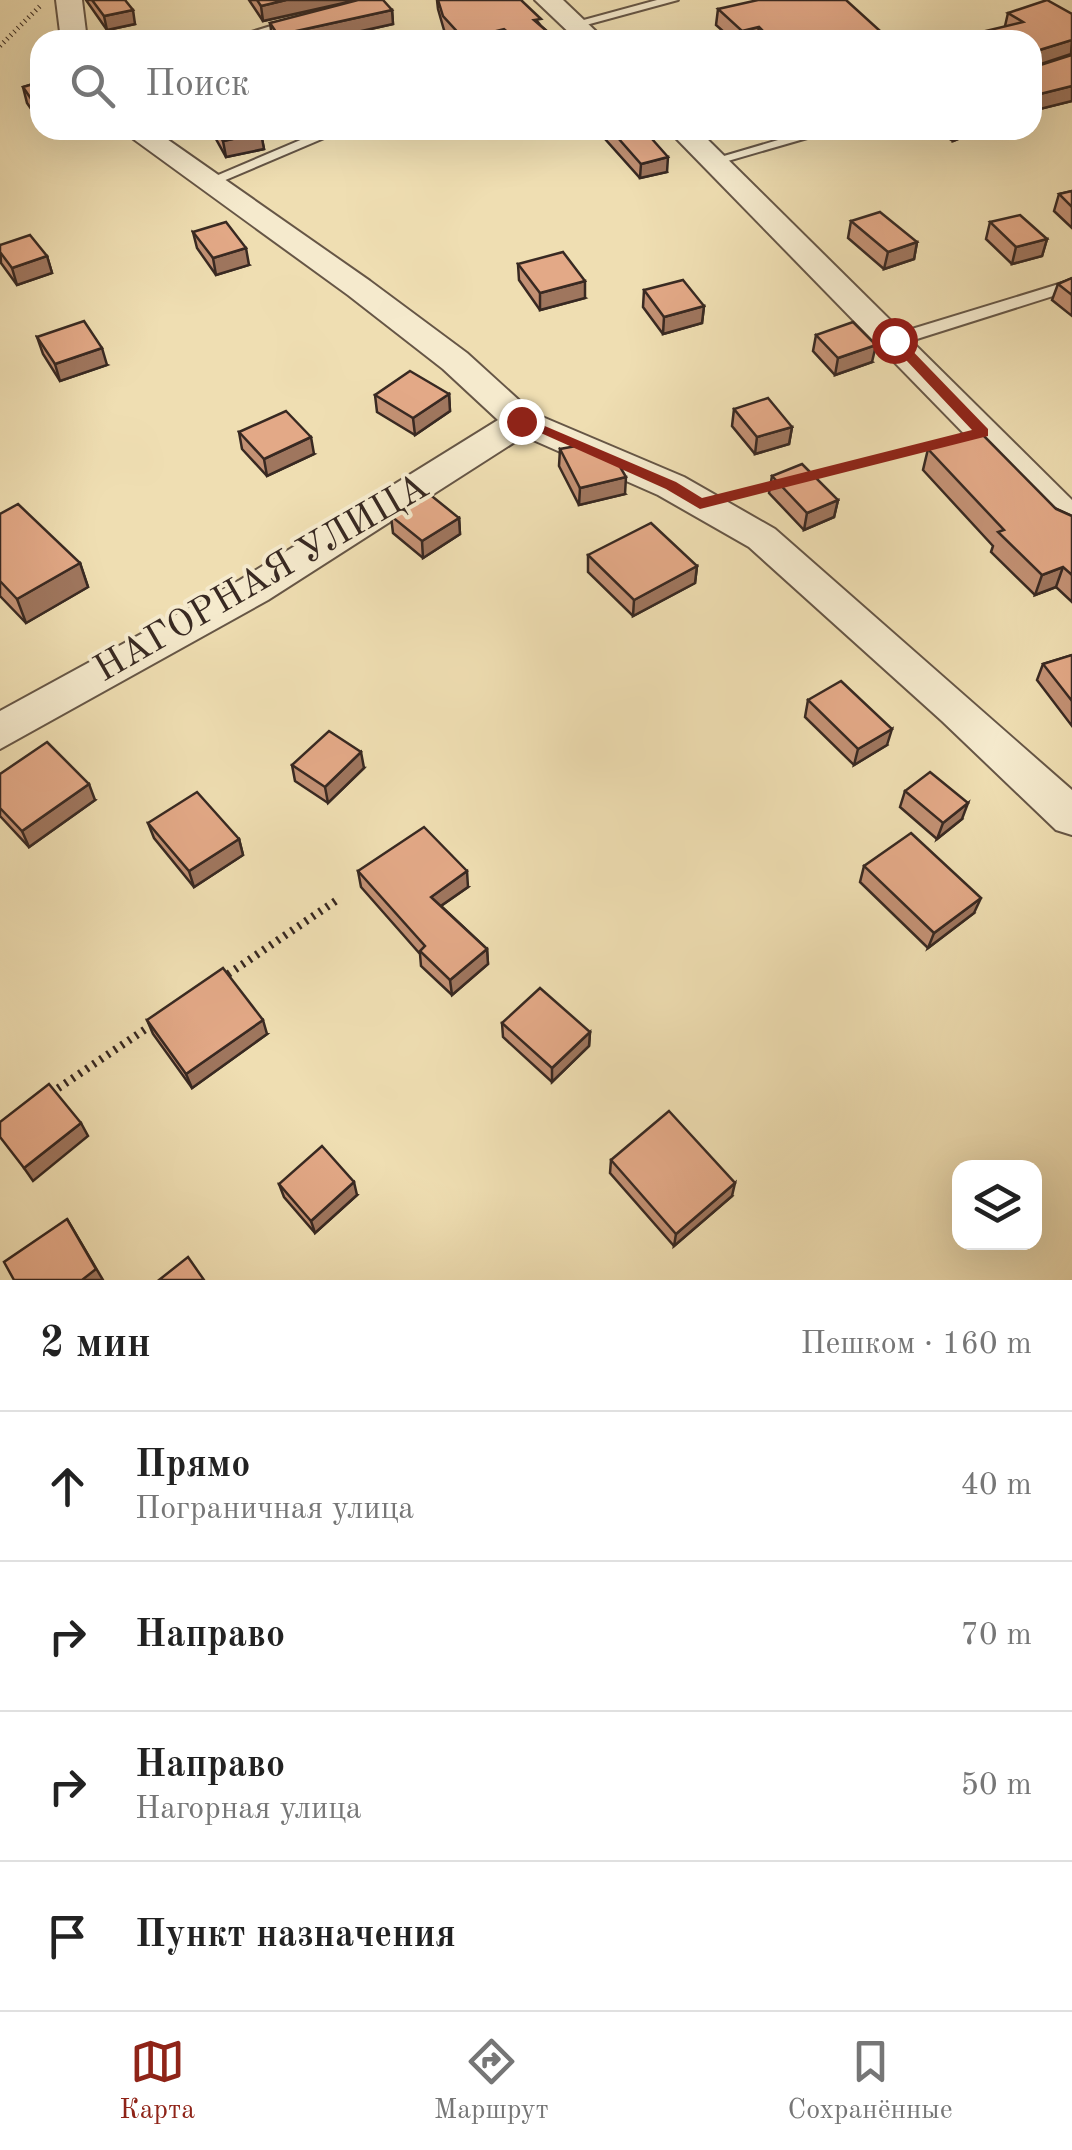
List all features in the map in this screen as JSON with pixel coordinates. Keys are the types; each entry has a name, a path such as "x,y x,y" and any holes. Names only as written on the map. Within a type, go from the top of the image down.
{"street":[{"path":"69,0 73,30"},
{"path":"548,0 581,30"},
{"path":"150,140 454,361 521,421 671,486 762,538 957,708 1072,817"},
{"path":"692,140 1072,522"},
{"name":"НАГОРНАЯ УЛИЦА","path":"0,732 60,694 212,615 377,518 521,421"}],"lane":[{"path":"589,30 672,0"},
{"path":"269,30 314,18"},
{"path":"211,181 311,140"},
{"path":"714,162 792,140"},
{"path":"894,340 1072,285"}],"path":[{"path":"0,46 22,28 45,0"},
{"path":"700,504 983,432"},
{"path":"209,986 338,900"},
{"path":"48,1095 161,1019"}],"building":[{"path":"92,0 125,0 133,10 104,16"},
{"path":"257,0 286,0 261,6"},
{"path":"358,0 383,0 392,10 301,30 275,30 270,23"},
{"path":"438,0 521,0 541,19 534,20 546,30 456,30 443,16"},
{"path":"758,0 846,0 879,30 741,30 718,9"},
{"path":"1047,0 1072,14 1072,40 1042,49 1042,30 990,30 1023,22 1008,13"},
{"path":"1072,55 1072,86 1042,94 1042,64"},
{"path":"620,140 653,140 668,157 641,164"},
{"path":"1072,191 1072,207 1059,194"},
{"path":"880,212 917,242 888,252 851,221"},
{"path":"1020,215 1047,239 1016,247 990,222"},
{"path":"226,222 246,248 213,258 193,232"},
{"path":"30,235 47,256 12,268 0,252 0,245"},
{"path":"563,252 585,281 540,293 518,264"},
{"path":"1072,278 1072,295 1058,284"},
{"path":"683,280 704,306 664,317 644,290"},
{"path":"84,321 102,348 55,364 37,337"},
{"path":"853,322 876,345 838,358 816,335"},
{"path":"410,371 449,394 413,418 375,395"},
{"path":"768,398 792,427 757,437 734,409"},
{"path":"286,411 311,437 264,459 239,432"},
{"path":"980,432 1056,509 1072,516 1072,575 1063,567 1042,575 998,532 1004,530 928,449"},
{"path":"576,446 619,465 626,477 580,488 560,449"},
{"path":"802,464 838,500 807,513 772,476"},
{"path":"428,493 459,518 422,541 391,516"},
{"path":"18,504 80,563 17,599 0,581 0,514"},
{"path":"651,523 697,566 634,600 588,555"},
{"path":"1072,655 1072,701 1043,664"},
{"path":"841,681 892,729 858,749 808,700"},
{"path":"329,731 361,752 325,787 292,765"},
{"path":"47,742 89,784 22,831 0,808 0,774"},
{"path":"930,772 968,803 943,823 905,791"},
{"path":"197,792 239,839 189,871 148,823"},
{"path":"424,827 467,871 431,897 487,949 450,980 420,951 425,946 358,871"},
{"path":"911,833 981,898 934,933 864,866"},
{"path":"223,968 263,1020 186,1074 147,1020"},
{"path":"540,988 590,1032 552,1068 502,1023"},
{"path":"49,1084 81,1123 24,1168 0,1137 0,1122"},
{"path":"669,1111 735,1183 676,1234 611,1160"},
{"path":"322,1146 354,1182 311,1221 279,1184"},
{"path":"67,1219 96,1269 82,1280 14,1280 4,1262"},
{"path":"188,1257 204,1280 159,1280"}],"route":[{"path":"521,421 671,486 700,504 983,432 894,340"}]}
